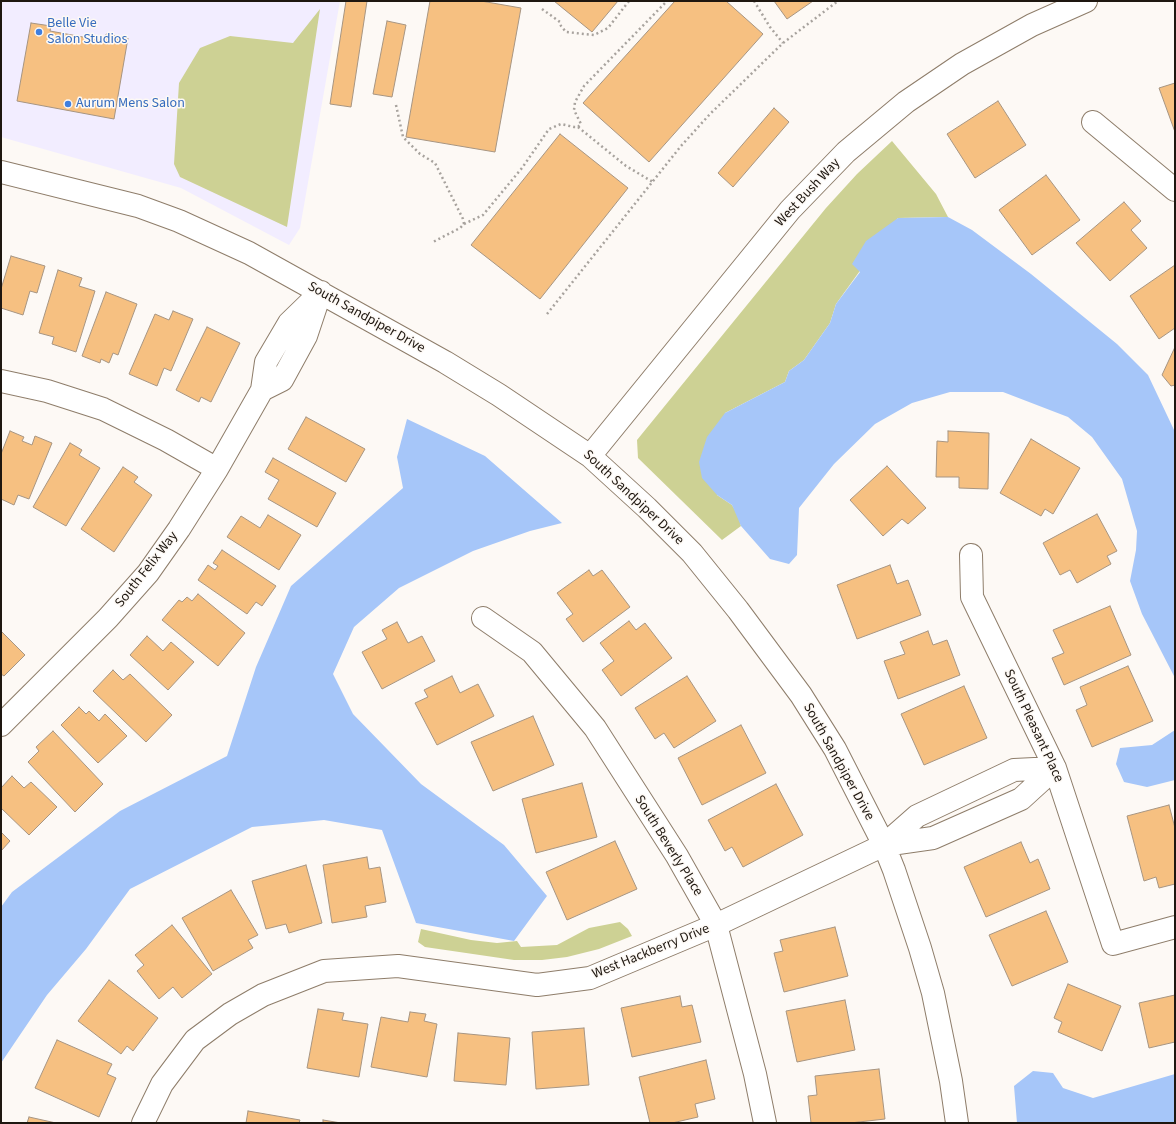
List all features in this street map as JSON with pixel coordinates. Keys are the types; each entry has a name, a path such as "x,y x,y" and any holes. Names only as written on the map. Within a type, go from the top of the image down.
{"street":[{"name":"West Bush Way","path":"590,456 790,210 846,152 906,102 962,64 1032,25 1086,1"},
{"path":"1093,122 1175,190"},
{"name":"South Sandpiper Drive","path":"1,172 138,206 179,221 249,253 321,292 472,379 590,456 647,508 692,553 774,656 835,749 884,845 920,948 933,993 951,1081 957,1123"},
{"name":"South Felix Way","path":"1,724 108,618 148,573 179,529 217,469 262,390 266,362 289,323 321,292"},
{"path":"1,381 47,390 103,409 166,440 217,469"},
{"name":"South Pleasant Place","path":"971,555 972,597 1055,768 1113,944 1175,928"},
{"name":"South Beverly Place","path":"483,618 532,652 595,728 677,856 716,925 755,1074 765,1123"},
{"name":"West Hackberry Drive","path":"143,1123 162,1084 195,1040 230,1014 264,995 324,971 398,966 537,985 590,978 716,925 884,845 917,816 1014,770 1055,768"},
{"name":"West Hackberry Drive","path":"884,845 933,838 1021,799 1055,768"}],"path":[{"path":"542,8 560,22 561,26 566,32 594,34 608,28 629,1"},
{"path":"578,127 581,124 574,110 575,102 584,86 667,1"},
{"path":"754,1 770,27 783,43"},
{"path":"547,314 577,274 710,114 783,43 838,1"},
{"path":"396,105 403,137 420,154 435,163 463,219 464,224"},
{"path":"433,242 483,215 522,168 549,129 561,124 574,128 578,127 626,166 653,182"}],"shaded area":[{"path":"1,1 340,1 300,228 289,245 181,188 1,137"}],"green space":[{"path":"320,9 287,227 180,177 174,164 179,83 200,48 230,36 293,43"},
{"path":"892,141 936,194 948,217 898,218 836,304 830,323 804,360 789,371 785,382 725,413 717,495 732,505 738,515 741,526 722,540 638,458 637,440 826,208 857,174"},
{"path":"620,922 628,929 632,936 599,949 567,957 542,960 514,960 425,947 418,942 421,929 471,940 497,943 517,941 521,947 557,945 589,928"}],"water":[{"path":"948,217 972,230 1031,274 1117,344 1148,375 1175,432 1175,678 1142,614 1130,581 1136,550 1137,531 1122,479 1092,437 1068,417 1003,392 950,392 912,403 875,424 834,464 799,508 797,555 789,564 770,559 741,526 732,505 717,495 702,478 699,462 707,437 725,413 785,382 789,371 804,360 830,323 836,304 860,272 852,264 866,241 898,218"},
{"path":"407,419 485,456 562,523 530,531 473,551 399,588 354,627 333,674 353,714 421,784 504,845 547,896 514,941 416,923 382,830 324,820 252,827 130,889 86,949 47,995 1,1063 1,907 12,892 120,811 227,756 256,667 291,586 403,488 397,457"},
{"path":"1175,730 1175,780 1147,787 1124,782 1116,764 1120,748 1152,745"},
{"path":"1033,1071 1053,1073 1063,1088 1093,1098 1175,1074 1175,1123 1017,1123 1014,1086"}],"building":[{"path":"346,1 367,1 351,107 330,104"},
{"path":"430,1 481,1 521,8 495,152 406,137"},
{"path":"554,1 618,1 592,32"},
{"path":"675,1 726,1 763,34 649,162 583,103"},
{"path":"774,1 813,1 787,19"},
{"path":"387,21 406,25 392,97 373,94"},
{"path":"31,23 51,26 50,31 105,41 106,34 128,38 114,119 17,101"},
{"path":"1175,83 1175,132 1159,88"},
{"path":"998,101 1026,145 975,178 947,134"},
{"path":"774,108 789,122 733,187 718,173"},
{"path":"560,134 628,188 540,299 471,245"},
{"path":"1046,175 1080,220 1032,255 999,210"},
{"path":"1124,202 1141,221 1131,230 1147,248 1110,281 1076,243"},
{"path":"11,256 45,266 37,293 30,291 23,315 1,308 1,289"},
{"path":"1175,265 1175,328 1159,339 1130,296"},
{"path":"58,270 82,278 79,286 95,291 76,352 52,344 54,337 39,333"},
{"path":"106,292 137,304 118,355 113,353 109,363 101,359 100,363 82,356"},
{"path":"173,311 193,319 171,371 164,368 157,386 129,374 155,314 169,320"},
{"path":"207,327 240,343 211,402 201,397 199,402 176,390"},
{"path":"1175,347 1175,385 1171,386 1162,375"},
{"path":"306,417 365,449 346,482 288,449"},
{"path":"10,431 24,437 22,441 32,445 35,436 52,443 29,499 18,495 14,505 1,499 1,454"},
{"path":"948,431 989,433 988,489 959,488 959,477 936,477 937,441 948,442"},
{"path":"1031,439 1080,468 1053,514 1045,509 1041,516 1000,493"},
{"path":"70,443 82,450 79,455 100,468 66,526 33,507"},
{"path":"273,458 336,493 317,527 268,499 279,480 265,472"},
{"path":"887,466 926,508 908,524 902,519 883,536 850,500"},
{"path":"123,467 138,477 134,482 152,495 114,552 81,529"},
{"path":"1097,514 1117,551 1107,556 1111,564 1077,583 1070,570 1060,575 1043,543"},
{"path":"268,515 301,535 279,570 227,537 241,516 260,528"},
{"path":"222,550 276,586 262,606 256,602 247,614 198,580 208,565 215,570 218,566 213,563"},
{"path":"890,565 897,584 908,580 921,615 857,639 837,585"},
{"path":"589,570 593,576 602,570 630,607 583,642 566,619 573,614 557,593"},
{"path":"198,594 245,633 218,666 162,620 179,600 182,602 187,597 192,601"},
{"path":"1110,606 1131,655 1064,685 1052,658 1064,653 1053,630"},
{"path":"629,621 636,630 645,623 672,658 621,696 602,670 614,661 600,643"},
{"path":"397,622 408,643 422,636 435,661 382,689 362,652 387,639 382,630"},
{"path":"1,631 25,655 4,676 1,674"},
{"path":"928,631 933,645 947,640 960,675 898,699 884,661 905,654 900,642"},
{"path":"147,636 163,651 171,642 194,662 168,690 130,655"},
{"path":"1128,666 1153,721 1092,747 1076,710 1087,705 1080,687"},
{"path":"113,670 123,680 130,674 172,715 146,742 93,691"},
{"path":"452,676 460,693 478,684 494,716 437,745 415,703 428,697 424,690"},
{"path":"687,676 716,721 674,748 664,733 655,739 635,708"},
{"path":"964,686 987,738 924,765 901,714"},
{"path":"79,707 86,714 89,711 99,721 105,714 127,736 98,763 61,725"},
{"path":"533,716 554,765 493,791 471,742"},
{"path":"741,725 766,773 702,805 678,758"},
{"path":"53,731 103,784 75,812 28,762 39,751 36,747"},
{"path":"12,776 24,788 31,782 57,807 29,835 1,808 1,788"},
{"path":"582,783 597,837 536,853 522,799"},
{"path":"776,784 803,835 743,867 732,847 725,851 708,820"},
{"path":"1169,805 1175,828 1175,884 1159,888 1156,877 1144,881 1127,816"},
{"path":"1,832 10,841 1,851"},
{"path":"615,841 637,889 567,920 546,872"},
{"path":"1021,842 1030,863 1038,859 1050,889 986,917 964,867"},
{"path":"367,857 369,869 380,867 386,902 365,906 367,917 332,923 323,865"},
{"path":"306,865 322,923 289,933 286,924 266,929 252,881"},
{"path":"231,890 258,935 248,940 253,948 213,971 182,918"},
{"path":"1046,911 1068,962 1012,986 989,935"},
{"path":"172,925 212,974 182,998 173,987 159,999 137,971 144,965 135,955"},
{"path":"835,927 848,976 784,992 774,953 783,951 780,940"},
{"path":"109,980 158,1018 133,1051 127,1046 121,1054 78,1021"},
{"path":"1068,984 1121,1006 1102,1051 1058,1032 1062,1022 1054,1018"},
{"path":"1175,995 1175,1042 1149,1048 1139,1003"},
{"path":"680,996 682,1007 692,1005 701,1042 632,1057 621,1008"},
{"path":"845,1000 855,1050 797,1062 786,1011"},
{"path":"318,1009 344,1013 342,1020 368,1024 359,1077 307,1068"},
{"path":"410,1012 426,1014 424,1021 437,1024 427,1077 371,1067 381,1017 408,1022"},
{"path":"584,1028 589,1085 536,1089 532,1032"},
{"path":"458,1033 510,1038 506,1085 454,1081"},
{"path":"57,1040 112,1064 107,1074 116,1078 99,1117 35,1088"},
{"path":"706,1060 715,1099 695,1104 698,1117 672,1123 650,1123 639,1077"},
{"path":"879,1069 885,1119 850,1123 811,1123 808,1096 817,1095 815,1076"},
{"path":"248,1111 300,1120 299,1123 246,1123"},
{"path":"29,1117 56,1123 27,1123"},
{"path":"323,1120 341,1123 323,1123"}],"place":[{"name":"Belle Vie Salon Studios","path":"39,32"},
{"name":"Aurum Mens Salon","path":"68,104"}]}
